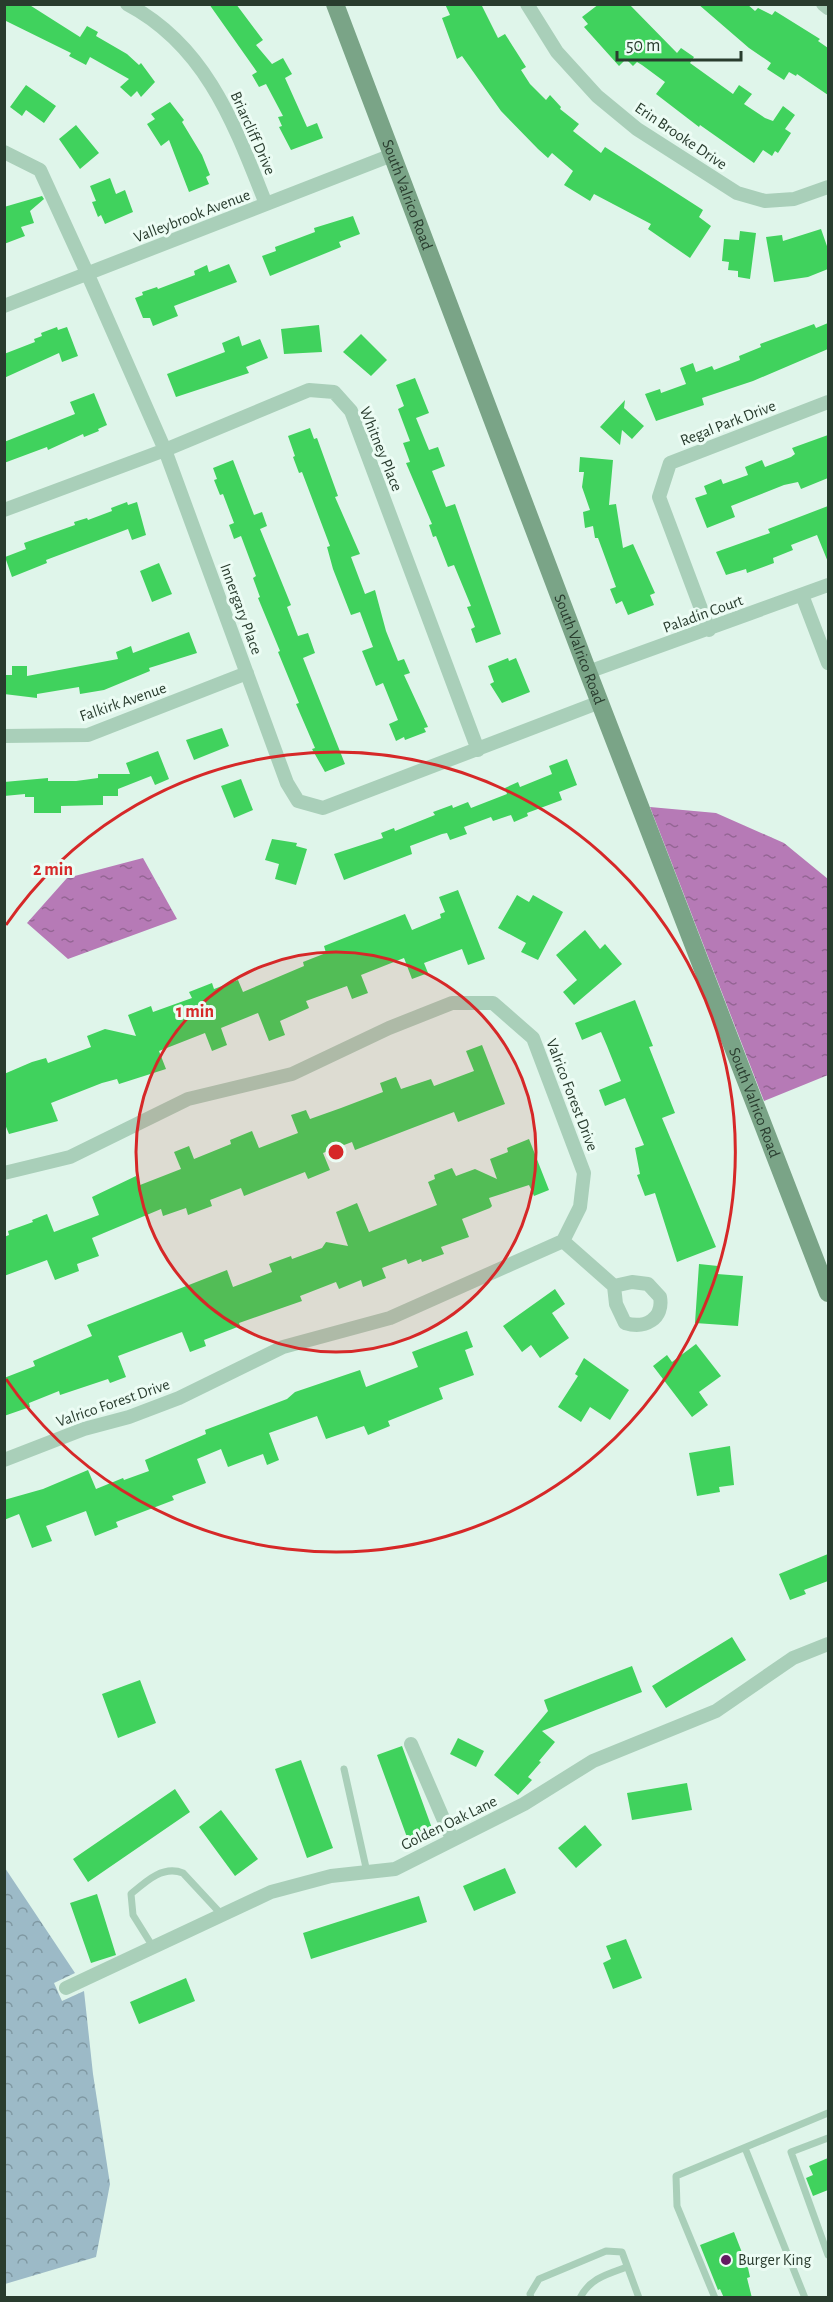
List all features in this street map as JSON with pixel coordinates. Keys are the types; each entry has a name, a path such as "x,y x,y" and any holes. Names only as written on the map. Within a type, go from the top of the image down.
{"street":[{"name":"Briarcliff Drive","path":"127,4 166,31 190,53 214,86 233,121 266,204"},
{"name":"South Valrico Road","path":"334,4 588,672 828,1293"},
{"name":"Erin Brooke Drive","path":"527,4 557,52 597,96 637,129 737,193 765,201 784,200 828,187"},
{"path":"823,4 828,8"},
{"name":"Innergary Place","path":"4,152 40,170 88,275 165,450 287,783 298,801 323,808 600,702"},
{"name":"Valleybrook Avenue","path":"4,306 392,155"},
{"name":"Whitney Place","path":"4,510 165,450 309,390 334,392 351,411 478,750"},
{"name":"Regal Park Drive","path":"709,630 659,497 670,463 828,402"},
{"name":"Paladin Court","path":"588,672 828,585"},
{"path":"802,595 828,663"},
{"name":"Falkirk Avenue","path":"4,736 88,735 247,674"},
{"name":"Valrico Forest Drive","path":"4,1173 70,1157 188,1099 292,1074 389,1028 452,1003 494,1003 533,1038 584,1173 580,1207 563,1241 390,1318 283,1347 179,1398 129,1417 84,1429 4,1460"},
{"path":"563,1241 614,1286"},
{"name":"Golden Oak Lane","path":"66,1988 271,1892 331,1876 395,1869 524,1804 593,1761 716,1711 793,1658 828,1644"},
{"path":"411,1744 452,1839"}],"lane":[{"path":"344,1769 367,1872"},
{"path":"153,1948 133,1915 131,1894 165,1870 174,1869 183,1873 222,1915"},
{"path":"715,2298 677,2206 676,2176 828,2114"},
{"path":"828,2138 791,2152 828,2255"},
{"path":"745,2148 805,2298"},
{"path":"531,2298 530,2294 539,2279 606,2251 622,2252 639,2298"},
{"path":"580,2298 586,2287 595,2279 627,2267"}],"green space":[{"path":"5,1868 75,1973 54,1983 62,2001 84,1991 93,2074 110,2184 96,2257 5,2284"}],"water":[{"path":"650,807 716,813 784,843 828,879 828,1075 764,1101"},
{"path":"143,858 177,919 68,959 27,923 67,878"}],"building":[{"path":"4,4 28,4 80,37 87,26 98,32 96,36 127,54 139,65 141,63 155,82 141,97 137,91 131,97 120,87 129,79 90,57 86,65 69,56 71,53 4,20"},
{"path":"209,4 236,4 263,40 256,45 272,64 283,58 292,74 285,78 307,127 317,123 323,138 291,150 279,127 282,126 278,117 283,116 266,84 259,87 252,75 257,72"},
{"path":"445,4 481,4 498,38 505,34 526,67 521,70 530,84 546,100 550,95 561,107 560,109 579,124 573,131 601,153 605,147 703,210 699,217 711,226 690,258 648,229 651,224 594,194 590,201 564,185 573,171 552,153 548,158 538,149 501,111 462,56 457,59 442,18 450,15"},
{"path":"599,4 629,4 677,53 681,48 694,57 690,63 733,94 739,85 752,94 744,104 765,118 773,121 783,106 795,115 785,129 791,133 778,153 775,151 772,156 763,150 754,163 700,125 699,127 656,94 665,82 642,65 637,62 633,66 626,59 619,66 584,27 588,24 582,17"},
{"path":"698,4 747,4 755,11 758,8 772,15 775,11 820,39 818,41 828,48 828,95 797,74 796,76 789,72 784,80 767,69 771,63 749,48"},
{"path":"26,85 56,106 44,123 26,110 22,116 10,107"},
{"path":"170,102 184,120 182,122 202,155 210,175 206,177 209,184 189,192 169,140 161,146 147,124 155,119 151,114"},
{"path":"76,125 99,153 80,169 59,139"},
{"path":"110,178 116,194 125,190 133,212 105,224 101,215 98,217 92,202 96,201 90,186"},
{"path":"42,196 44,199 30,211 34,223 21,227 25,236 4,244 4,207"},
{"path":"353,216 360,234 339,242 341,247 270,276 262,256 276,251 275,247 315,232 314,228"},
{"path":"821,229 828,249 828,269 808,277 774,282 766,237 782,235 783,241"},
{"path":"740,231 756,233 750,279 738,277 738,271 728,270 729,262 722,261 724,239 739,240"},
{"path":"229,264 237,282 174,306 178,316 153,326 150,318 143,318 135,298 143,295 142,292 157,287 158,289 195,275 194,271 207,265 209,272"},
{"path":"828,323 828,349 753,381 702,398 704,405 656,421 645,394 660,389 661,393 686,384 680,368 693,363 696,372 712,366 714,370 740,360 739,356 761,347 760,344 814,324 816,328"},
{"path":"319,325 322,352 284,354 281,329"},
{"path":"57,327 58,330 67,327 78,356 62,362 59,353 4,378 4,354 35,342 34,339 42,336 41,333"},
{"path":"361,334 387,360 371,376 343,352"},
{"path":"239,336 242,346 260,339 268,358 246,367 249,373 176,397 167,374 225,352 222,343"},
{"path":"415,378 429,413 416,418 429,450 438,447 445,466 432,471 446,507 455,504 501,634 476,643 471,629 475,627 467,607 471,606 454,565 448,567 436,536 433,537 429,525 432,524 406,463 410,462 403,443 410,441 398,409 404,406 396,385"},
{"path":"94,393 107,425 84,437 83,434 48,450 47,447 4,463 4,442 75,414 70,402"},
{"path":"625,400 624,408 644,426 632,439 622,430 620,445 600,427"},
{"path":"310,428 314,439 317,438 338,496 335,497 360,554 351,557 365,594 375,590 386,631 398,661 404,659 410,673 404,675 428,727 424,728 426,732 405,740 404,737 396,741 389,724 398,720 383,683 376,686 362,651 373,647 360,612 351,615 333,569 327,547 330,546 302,472 299,473 293,457 295,456 288,436"},
{"path":"828,435 828,478 801,489 798,482 784,485 731,506 735,517 707,528 695,498 707,494 704,486 721,479 723,484 748,475 745,467 762,460 765,467 791,457 795,454 792,448"},
{"path":"580,457 613,460 609,505 616,504 623,548 633,544 655,593 650,595 654,605 628,615 622,601 616,604 610,589 616,587 598,538 595,538 593,526 585,528 583,512 590,510 582,487 584,472 579,472"},
{"path":"233,460 254,515 262,512 267,526 260,529 291,605 287,607 298,636 308,633 315,653 303,658 345,764 325,772 312,749 315,748 296,704 299,703 258,598 260,597 253,578 256,576 241,536 234,539 229,525 234,523 223,494 220,495 214,480 217,479 213,468"},
{"path":"127,502 128,505 137,502 146,535 132,540 128,529 46,560 47,563 12,577 5,557 26,549 24,543 75,525 74,522 87,518 88,520 112,511 111,508"},
{"path":"828,506 828,562 817,535 791,545 793,550 773,558 774,563 747,573 746,569 726,575 716,552 770,533 768,529"},
{"path":"159,563 172,594 152,602 140,571"},
{"path":"189,632 197,653 149,668 150,671 104,690 80,694 79,687 37,694 37,698 4,694 4,675 12,675 12,666 27,666 27,676 118,659 116,652 131,646 133,653"},
{"path":"508,658 509,661 516,658 530,692 502,703 490,684 494,682 488,666"},
{"path":"222,728 229,746 194,760 186,740"},
{"path":"158,751 169,779 155,785 151,776 118,789 118,796 103,796 103,805 61,806 61,813 34,813 34,797 25,797 25,794 4,796 4,782 48,778 48,781 76,781 98,778 98,774 130,774 126,763"},
{"path":"567,759 577,785 559,792 562,800 527,813 528,816 514,822 511,815 493,821 491,817 464,827 467,834 450,840 447,833 442,834 410,846 412,854 344,880 334,854 383,838 381,833 394,828 395,831 435,815 433,812 452,805 453,808 468,802 471,808 507,794 505,788 518,782 520,787 552,774 549,766"},
{"path":"241,779 253,810 234,818 221,786"},
{"path":"272,839 297,843 296,846 307,849 296,885 275,879 279,864 265,860"},
{"path":"458,890 485,959 468,965 462,949 424,963 428,973 412,979 404,958 361,975 368,993 352,999 347,986 306,1001 309,1008 280,1021 285,1035 269,1041 258,1013 221,1028 227,1045 212,1051 205,1033 159,1051 166,1069 119,1084 117,1079 102,1083 51,1103 58,1121 9,1134 4,1122 4,1074 32,1062 46,1058 48,1063 91,1047 87,1036 105,1029 136,1036 128,1015 151,1006 153,1012 192,998 189,992 212,983 214,989 238,980 243,992 304,966 303,962 326,953 324,946 405,914 412,930 441,918 440,914 445,912 439,897"},
{"path":"517,895 529,902 533,895 563,912 538,960 521,952 526,943 498,928"},
{"path":"585,930 600,949 605,944 622,964 574,1005 563,992 577,980 556,955"},
{"path":"635,1000 653,1046 649,1047 675,1113 662,1118 716,1247 677,1262 655,1193 645,1196 637,1175 640,1174 635,1148 644,1145 625,1098 605,1106 599,1090 621,1081 607,1046 601,1032 582,1040 575,1023"},
{"path":"482,1045 505,1104 458,1122 454,1112 355,1150 352,1142 323,1153 330,1170 308,1179 305,1172 244,1196 241,1188 210,1200 212,1206 188,1215 186,1208 163,1216 161,1209 92,1238 99,1256 77,1264 79,1271 55,1280 47,1260 4,1276 4,1237 9,1235 8,1231 47,1214 54,1232 99,1215 92,1197 136,1176 140,1185 181,1169 174,1152 189,1146 194,1159 231,1144 230,1140 252,1131 259,1148 298,1133 291,1115 306,1110 310,1119 341,1108 383,1092 380,1083 396,1077 401,1089 431,1079 434,1086 474,1071 466,1051"},
{"path":"529,1139 549,1190 534,1196 529,1185 489,1198 492,1206 490,1208 462,1219 469,1237 441,1247 444,1254 422,1262 421,1259 408,1264 406,1259 382,1268 386,1278 363,1287 361,1280 339,1289 336,1282 300,1296 302,1301 239,1323 240,1326 204,1340 206,1346 190,1352 182,1332 118,1356 126,1377 110,1383 108,1379 60,1395 59,1391 29,1403 30,1407 4,1416 4,1378 35,1366 33,1361 92,1336 87,1325 227,1270 233,1287 272,1272 269,1264 291,1256 292,1259 322,1248 326,1242 348,1246 336,1212 357,1203 369,1232 437,1205 428,1182 435,1179 434,1175 452,1168 456,1176 475,1169 497,1179 490,1159 508,1152 507,1148"},
{"path":"699,1264 718,1266 717,1274 743,1276 738,1326 695,1323"},
{"path":"555,1289 565,1304 552,1313 569,1338 540,1358 531,1345 522,1352 503,1326"},
{"path":"467,1331 473,1347 465,1350 474,1375 439,1388 443,1399 388,1421 390,1426 368,1435 364,1426 326,1439 317,1416 269,1433 279,1460 267,1465 263,1454 228,1467 221,1449 197,1459 206,1483 172,1496 174,1500 116,1522 118,1527 95,1536 86,1511 46,1526 52,1541 32,1548 19,1514 4,1520 4,1500 43,1489 88,1470 96,1489 149,1471 145,1460 206,1434 205,1430 287,1399 295,1392 360,1370 366,1387 418,1367 412,1352"},
{"path":"696,1344 721,1376 699,1392 708,1405 692,1417 653,1366 667,1355 672,1362"},
{"path":"584,1358 629,1390 610,1420 590,1407 581,1422 558,1407 578,1376 575,1374"},
{"path":"730,1446 734,1485 719,1487 720,1492 697,1496 689,1453"},
{"path":"828,1554 828,1581 804,1590 806,1594 790,1600 779,1574"},
{"path":"732,1637 746,1660 666,1708 652,1686"},
{"path":"632,1666 642,1692 542,1731 555,1742 528,1777 532,1780 518,1795 494,1775 548,1711 544,1700"},
{"path":"140,1680 156,1723 118,1738 102,1694"},
{"path":"458,1738 484,1751 476,1767 450,1754"},
{"path":"402,1746 433,1831 408,1840 377,1755"},
{"path":"301,1760 333,1848 307,1858 275,1769"},
{"path":"687,1783 692,1810 632,1820 627,1793"},
{"path":"175,1789 190,1812 88,1882 73,1859"},
{"path":"221,1810 258,1859 235,1876 199,1827"},
{"path":"585,1825 602,1845 576,1868 558,1848"},
{"path":"505,1868 516,1893 474,1911 463,1886"},
{"path":"97,1894 116,1955 91,1963 70,1903"},
{"path":"419,1896 427,1922 311,1959 303,1933"},
{"path":"626,1939 642,1978 613,1989 603,1963 611,1959 606,1946"},
{"path":"186,1978 195,2001 139,2024 130,2002"},
{"path":"828,2158 828,2190 813,2196 806,2178 813,2175 809,2166"},
{"name":"Burger King","path":"734,2232 748,2268 750,2277 747,2278 752,2298 724,2298 720,2289 718,2290 700,2245"}],"place":[{"name":"Burger King","path":"726,2260"}]}
